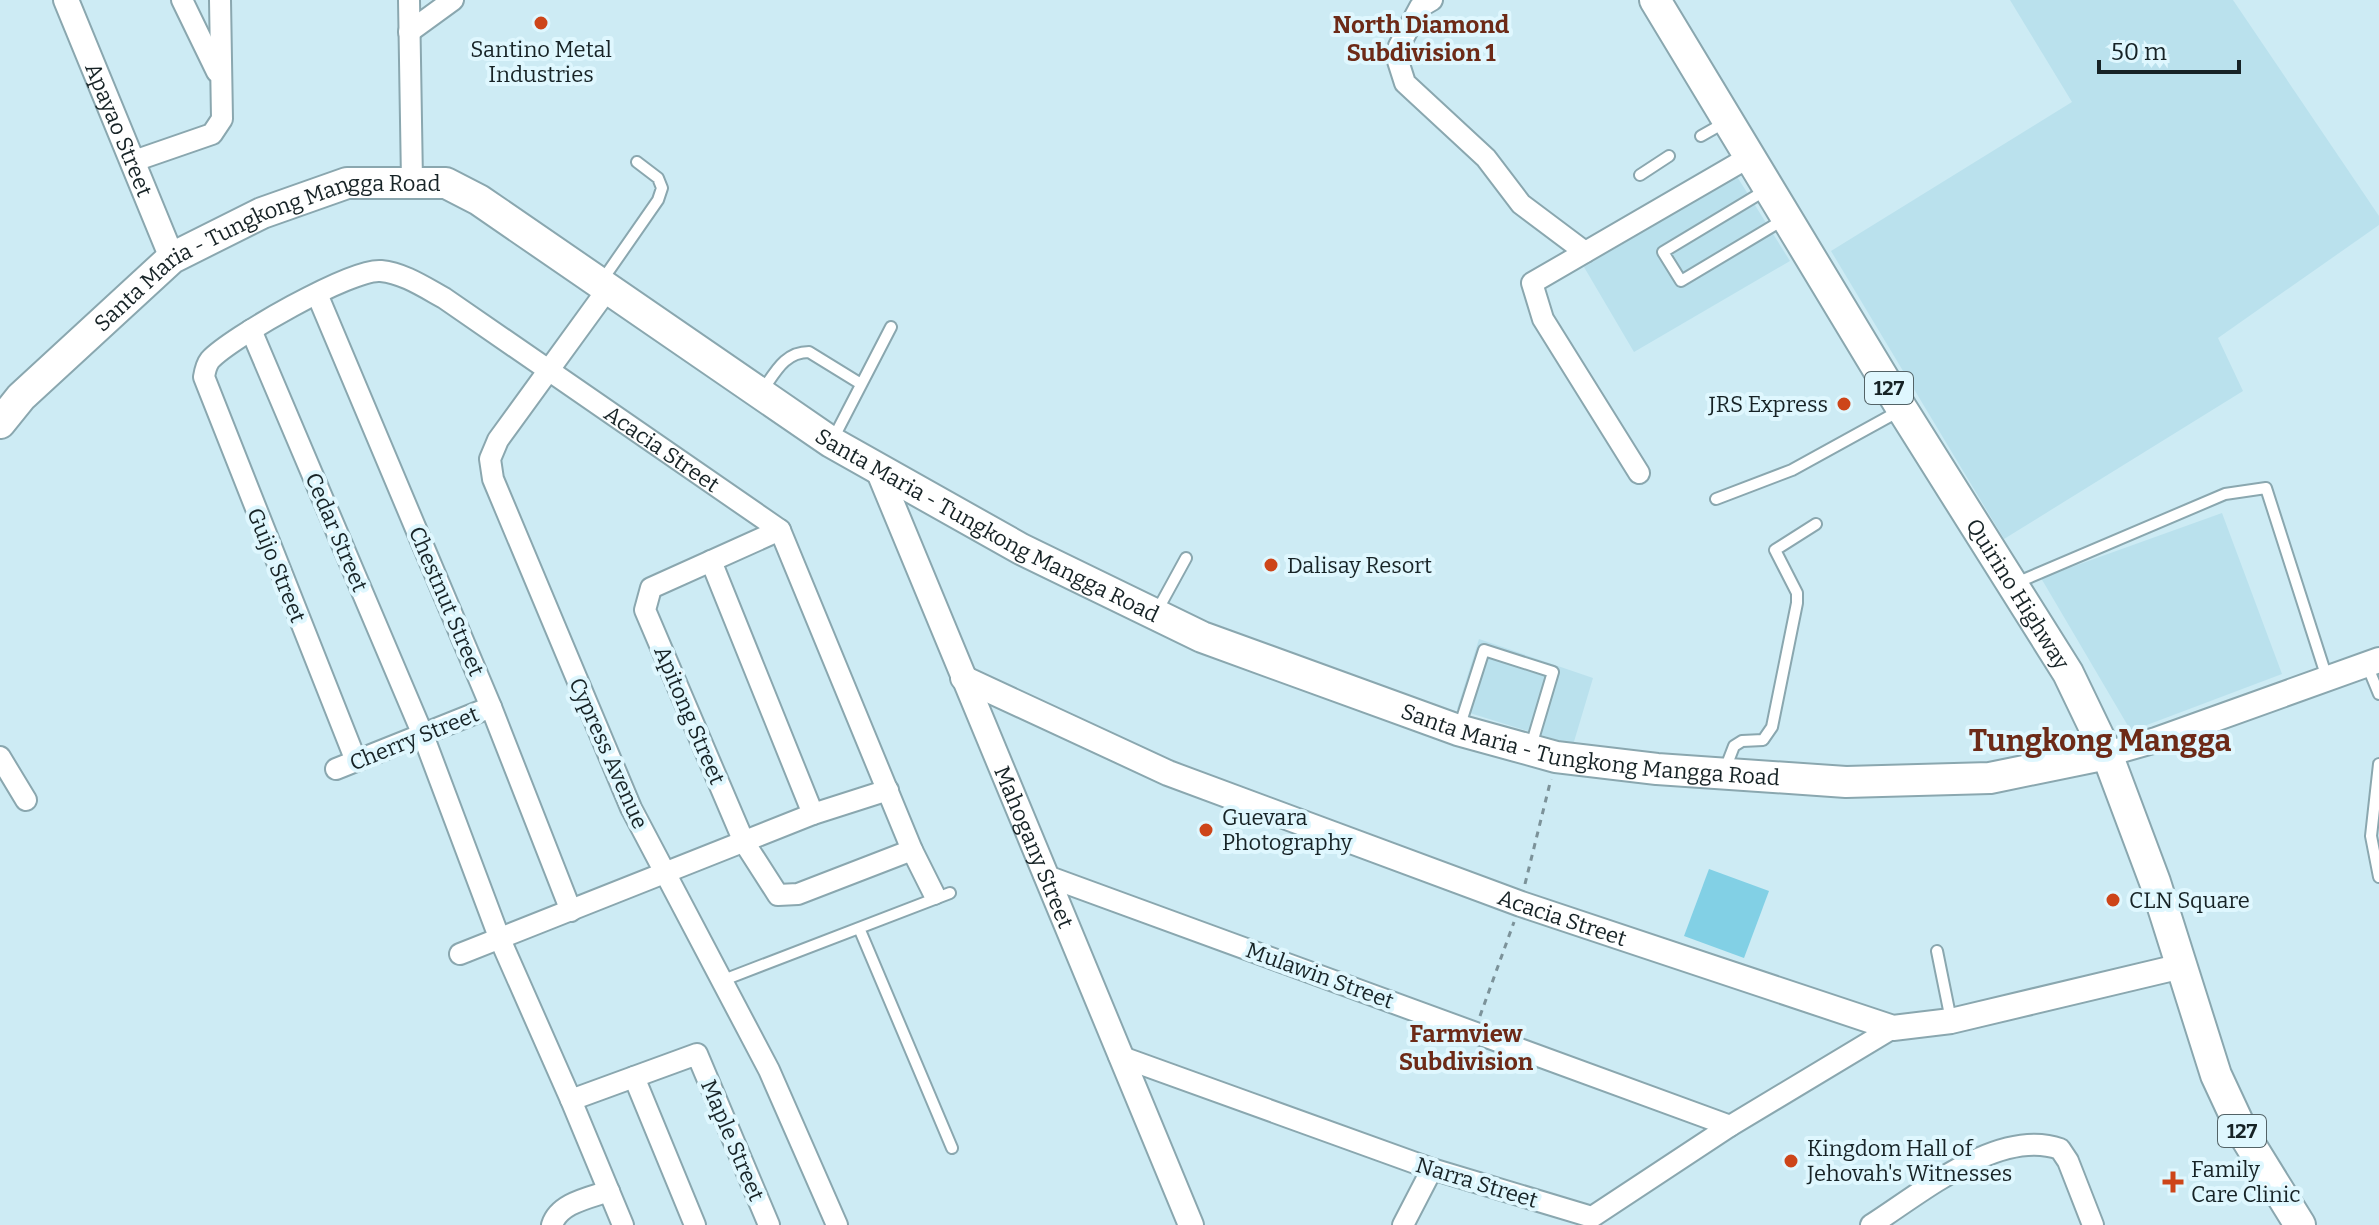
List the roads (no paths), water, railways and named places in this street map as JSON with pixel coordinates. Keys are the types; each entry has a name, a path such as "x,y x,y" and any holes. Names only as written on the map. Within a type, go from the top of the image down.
{"main road":[{"name":"Quirino Highway","path":"1655,0 1902,409 2068,673 2107,754 2221,1086 2263,1168 2300,1225"},
{"name":"Santa Maria - Tungkong Mangga Road","path":"0,423 21,397 172,258 262,213 347,183 446,183 479,200 759,395 878,470 1154,616 1202,637 1458,730 1543,754 1724,774 1846,782 1990,778 2107,754"}],"street":[{"name":"Apayao Street","path":"66,0 172,258"},
{"path":"182,0 219,76"},
{"path":"131,162 212,134 222,119 220,0"},
{"path":"409,0 412,181"},
{"path":"1432,0 1420,7 1399,46 1399,66 1405,83 1486,158 1521,204 1585,252"},
{"path":"409,32 446,3"},
{"path":"1639,473 1543,319 1532,283 1751,156"},
{"name":"Acacia Street","path":"206,367 211,359 251,330 317,294 378,270 415,281 780,530"},
{"name":"Cypress Avenue","path":"603,287 498,440 490,459 493,479 631,808 769,1070 837,1225"},
{"name":"Chestnut Street","path":"317,294 491,707 571,911"},
{"name":"Cedar Street","path":"251,330 423,735 499,937 623,1225"},
{"name":"Guijo Street","path":"206,367 206,387 356,761"},
{"name":"Mahogany Street","path":"878,470 1191,1225"},
{"path":"813,814 711,561 780,530 912,850 942,894"},
{"name":"Apitong Street","path":"711,561 651,588 645,610 744,842 778,895 788,898 912,850"},
{"path":"2107,754 2156,740 2373,663"},
{"name":"Acacia Street","path":"963,678 1168,773 1521,904 1893,1028 1951,1021 2182,966"},
{"name":"Cherry Street","path":"336,769 491,707"},
{"path":"0,757 26,800"},
{"path":"460,954 813,814 888,790"},
{"name":"Mulawin Street","path":"1044,875 1730,1126"},
{"name":"Narra Street","path":"1119,1056 1432,1169 1592,1217 1730,1126 1893,1028"},
{"name":"Maple Street","path":"634,1077 697,1054 769,1225"},
{"path":"571,1100 634,1077 695,1225"},
{"path":"1871,1225 1958,1170 2009,1145 2060,1149 2068,1161 2093,1225"},
{"path":"1403,1225 1432,1169"},
{"path":"552,1225 558,1213 566,1208 609,1191"}],"lane":[{"path":"1701,136 1729,120"},
{"path":"1640,175 1669,156"},
{"path":"603,287 658,200 662,188 658,178 637,162"},
{"path":"1770,188 1663,252 1681,281 1788,217"},
{"path":"831,442 891,327"},
{"path":"759,395 786,358 799,352 809,352 861,384"},
{"path":"1716,499 1792,470 1902,409"},
{"path":"2011,585 2225,494 2266,488 2328,679"},
{"path":"1724,774 1734,746 1742,741 1763,740 1772,727 1797,603 1797,593 1775,550 1816,524"},
{"path":"1154,616 1186,558"},
{"path":"1458,730 1484,650 1553,672 1543,754"},
{"path":"2373,663 2379,694"},
{"path":"2378,871 2371,836 2379,764"},
{"path":"721,981 942,894"},
{"path":"859,928 952,1148"},
{"path":"1937,951 1951,1021"}],"place":[{"name":"Santino Metal Industries","path":"541,23"},
{"name":"JRS Express","path":"1844,404"},
{"name":"Dalisay Resort","path":"1271,565"},
{"name":"Guevara Photography","path":"1206,830"},
{"name":"CLN Square","path":"2113,900"},
{"name":"Kingdom Hall of Jehovah's Witnesses","path":"1791,1161"},
{"name":"Family Care Clinic","path":"2173,1182"}],"district":[{"name":"North Diamond Subdivision 1","path":"1421,39"},
{"name":"Tungkong Mangga","path":"2100,741"},
{"name":"Farmview Subdivision","path":"1466,1048"}]}
